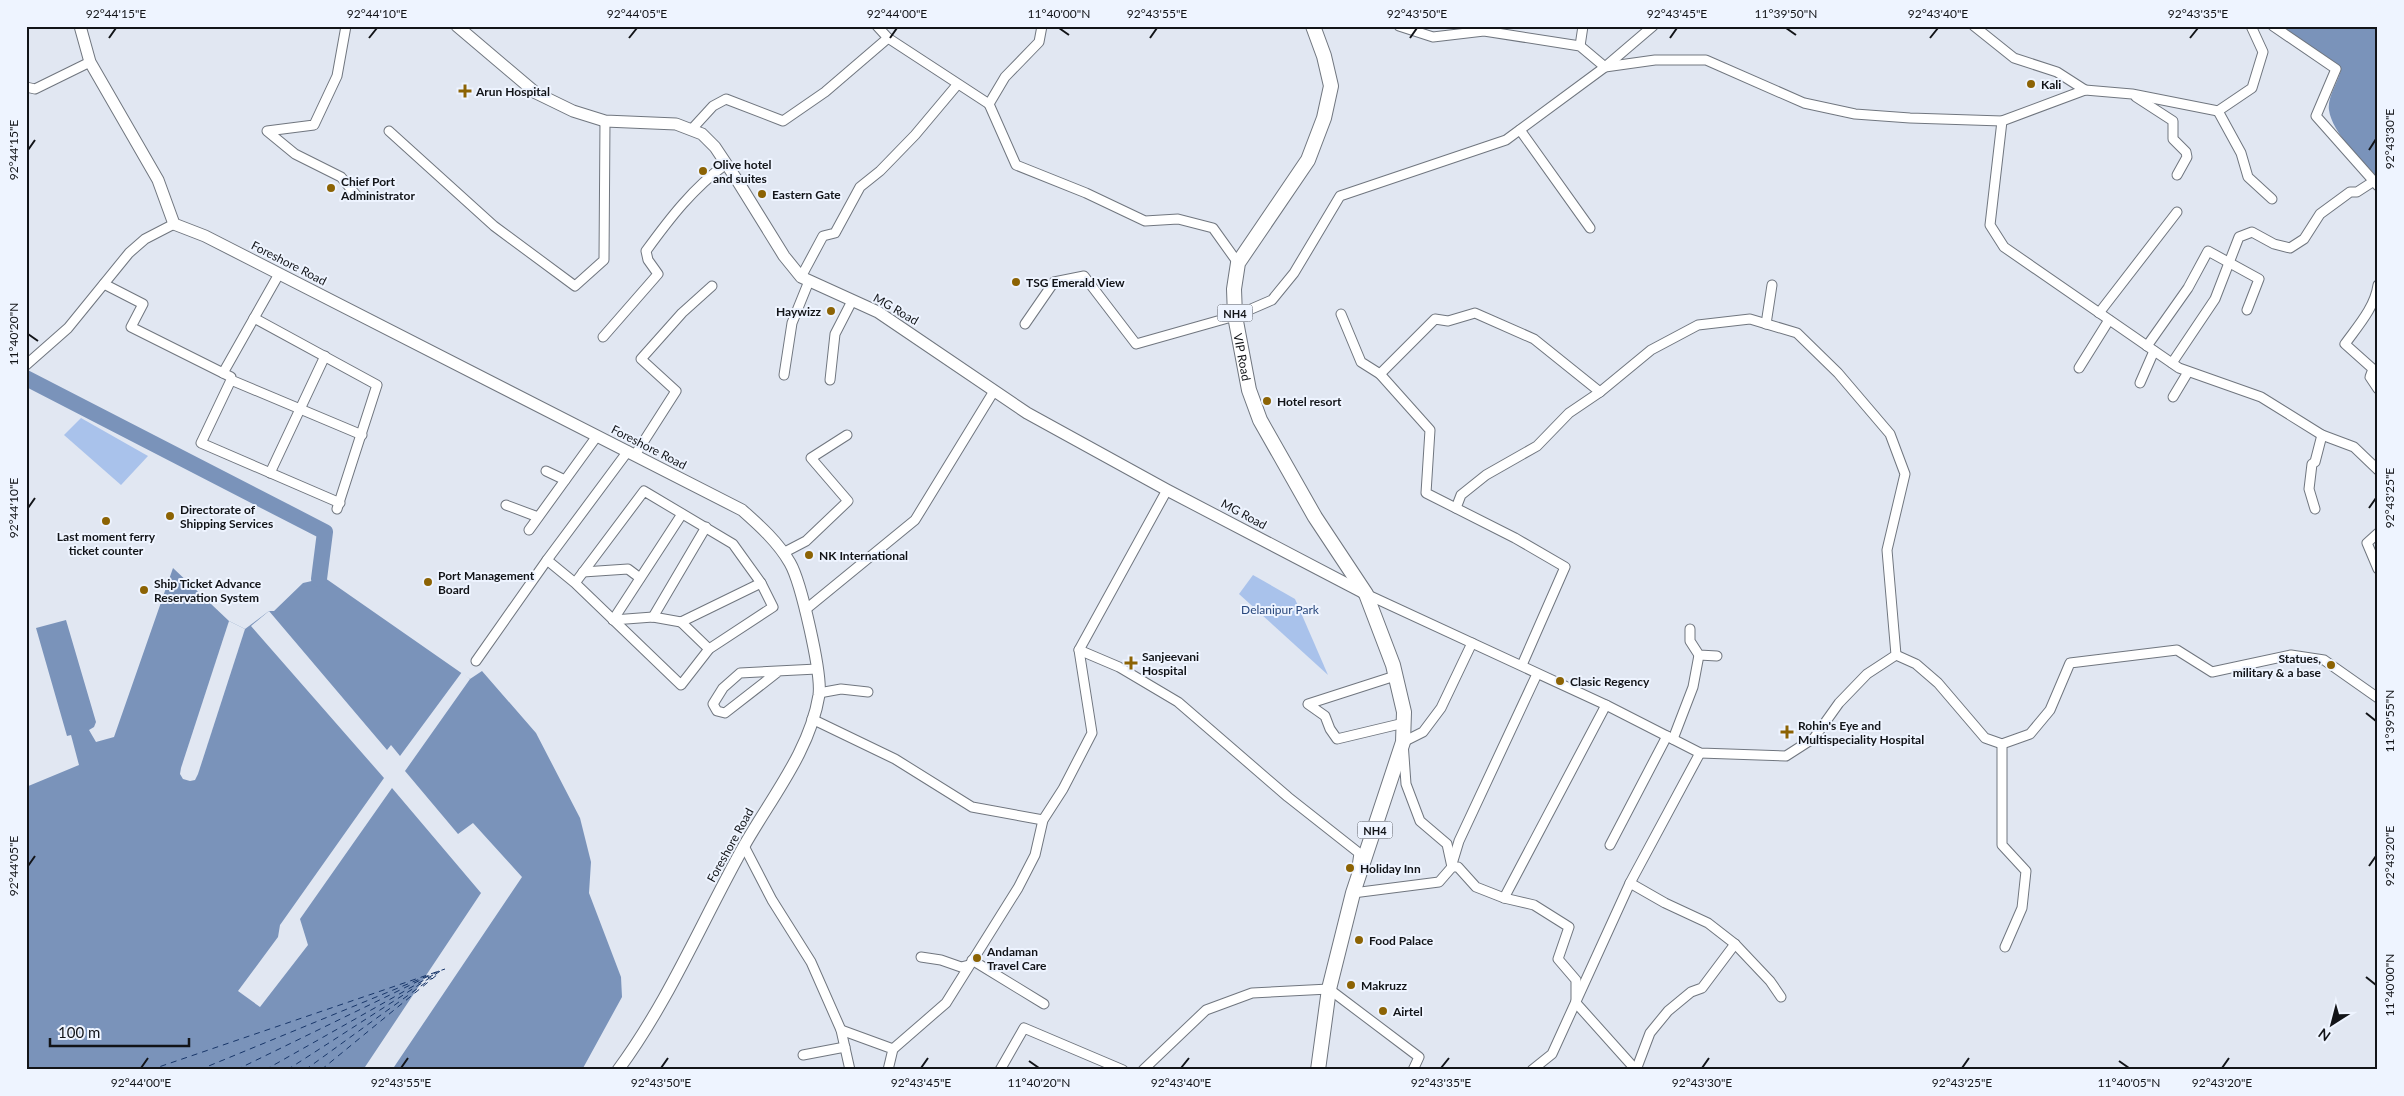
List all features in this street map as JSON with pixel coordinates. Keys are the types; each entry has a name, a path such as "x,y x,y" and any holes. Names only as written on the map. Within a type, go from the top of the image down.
{"highway":[{"name":"VIP Road","path":"1314,26 1324,56 1330,86 1324,118 1308,160 1238,263 1234,289 1235,316 1249,390 1260,420 1315,517 1366,594"},
{"name":"NH4","path":"1318,1070 1329,989 1353,893 1403,742 1404,712 1396,676 1366,594"}],"main road":[{"path":"80,26 90,62 158,180 174,224"},
{"name":"MG Road","path":"457,26 536,93 573,111 605,121 676,124 702,134 726,164 784,256 805,279 878,312 1026,412 1167,490 1366,594"},
{"name":"Foreshore Road","path":"174,224 205,236 742,510 768,533 791,564 813,640 819,693 803,747 744,846 644,1034 618,1070"}],"street":[{"path":"346,26 337,76 314,125 267,131 295,154 341,176 356,195"},
{"path":"878,26 888,38 957,85 989,104 1016,165 1086,193 1144,221 1178,219 1213,228 1238,263"},
{"path":"989,104 1005,76 1039,42 1042,26"},
{"path":"1400,26 1433,37 1484,31 1580,46 1605,67 1655,60 1706,60 1804,103 1855,114 2002,121 2085,90 2132,94 2218,111 2252,88 2263,52 2251,26"},
{"path":"1580,46 1583,26"},
{"path":"1025,324 1054,282 1084,276 1136,344 1235,316 1272,300 1294,273 1340,196 1506,140 1605,67 1653,26"},
{"path":"1974,26 2014,58 2057,72 2085,90"},
{"path":"2172,364 2215,299 2239,237 2252,232 2274,244 2290,248 2304,239 2320,214 2350,192 2357,192 2376,184 2316,116 2336,69 2273,26"},
{"path":"691,130 713,106 726,99 783,121 825,92 888,38"},
{"path":"26,87 35,90 90,62"},
{"path":"784,375 792,323 805,279 823,236 835,233 860,187 880,171 957,85"},
{"path":"2132,94 2173,121 2173,139 2186,152 2187,157 2177,175"},
{"path":"2218,111 2241,153 2248,177 2272,199"},
{"path":"389,131 494,226 575,286 604,260 605,121"},
{"path":"2002,121 1990,225 2004,247 2172,364 2188,372 2261,397 2322,435 2354,447 2378,470"},
{"path":"1520,130 1590,228"},
{"path":"603,337 658,274 648,260 646,251 687,198 705,179 726,164"},
{"path":"2099,313 2176,212"},
{"path":"26,365 68,328 129,253 145,239 174,224"},
{"path":"2140,383 2150,348 2188,288 2208,251 2259,278 2247,310"},
{"path":"223,373 279,274"},
{"path":"104,284 143,304 130,327 231,377 232,380 362,435"},
{"path":"2378,284 2376,296 2371,306 2345,344 2373,369 2370,376 2378,389"},
{"path":"1766,324 1772,285"},
{"path":"476,661 547,560 632,453 676,391 642,359 682,313 712,286"},
{"path":"830,380 835,334 852,301"},
{"path":"1380,374 1434,319 1448,321 1475,313 1534,339 1600,392"},
{"path":"1341,314 1361,362 1380,374 1430,430 1426,493 1565,567 1522,666"},
{"path":"232,380 201,443 270,473 338,506 377,385 254,318"},
{"path":"1456,508 1461,495 1486,475 1537,446 1569,413 1600,392 1651,350 1698,325 1750,319 1797,333 1838,373 1890,434 1905,474 1887,550 1896,655"},
{"path":"2079,368 2109,320"},
{"path":"270,473 325,356"},
{"path":"2366,362 2378,364"},
{"path":"2173,397 2188,372"},
{"path":"805,610 915,520 994,391"},
{"path":"783,553 806,541 848,500 811,458 847,435"},
{"path":"2315,509 2309,489 2312,464 2315,462 2322,435"},
{"path":"529,530 597,436"},
{"path":"546,471 565,480"},
{"path":"888,1070 893,1049 946,1003 1018,888 1035,855 1043,820 1063,789 1092,732 1079,650 1167,490"},
{"path":"547,560 575,583 682,685 709,649 773,607 761,583 734,544 644,491 575,583"},
{"path":"506,505 538,517"},
{"path":"613,620 682,514"},
{"path":"653,617 706,527"},
{"path":"2378,533 2367,543 2378,569"},
{"path":"583,572 628,569 640,578"},
{"path":"681,622 761,583"},
{"path":"1366,594 1606,705 1700,753 1786,756 1814,738 1839,703 1867,674 1896,655"},
{"path":"613,620 653,617 681,622 709,649"},
{"path":"1610,845 1670,738 1693,687 1700,655 1690,641 1690,629"},
{"path":"1452,867 1447,844 1420,821 1406,784 1403,742 1423,732 1441,708 1472,643"},
{"path":"1079,650 1119,667 1178,702 1288,797 1358,853 1353,893 1439,882 1452,867 1459,841 1537,674"},
{"path":"1896,655 1916,664 1938,683 1985,738 2002,744 2030,734 2050,710 2070,663 2177,650 2212,672 2292,655 2324,660 2378,698"},
{"path":"1700,655 1717,656"},
{"path":"779,671 725,713 717,711 713,704 723,688 740,673 817,669"},
{"path":"1396,676 1308,704 1325,716 1330,729 1337,738 1404,723"},
{"path":"819,693 842,689 868,692"},
{"path":"1504,898 1606,705"},
{"path":"812,719 895,759 972,806 1043,820"},
{"path":"2002,744 2002,845 2026,872 2022,908 2005,947"},
{"path":"1532,1070 1552,1054 1630,883 1700,753"},
{"path":"744,846 772,900 811,962 841,1030 850,1070"},
{"path":"1452,867 1458,867 1476,887 1504,898 1534,905 1569,928 1558,958 1576,980 1576,1003 1636,1070 1650,1033 1662,1018 1691,992 1702,988 1735,944"},
{"path":"1630,883 1665,903 1708,923 1735,944 1770,981 1781,996"},
{"path":"921,957 942,960 961,966 971,962"},
{"path":"971,962 1044,1004"},
{"path":"1143,1070 1206,1010 1252,993 1329,989 1419,1057 1413,1070"},
{"path":"1000,1070 1024,1028 1123,1070"},
{"path":"841,1030 893,1049"},
{"path":"804,1056 845,1047"}],"green space":[{"path":"81,418 148,456 121,485 64,435"},
{"name":"Delanipur Park","path":"1253,575 1295,599 1328,675 1239,594"}],"shaded area":[{"path":"2281,26 2378,26 2378,179 2349,147 2331,119 2329,105 2331,95 2341,70 2337,64"},
{"path":"173,568 229,621 245,629 269,611 274,611 303,583 325,578 470,679 482,671 536,733 580,818 591,862 589,893 621,977 622,997 582,1070 26,1070 26,787 79,765 71,735 67,736 36,628 66,620 96,722 94,727 89,730 96,742 114,737"}],"pier":[{"path":"269,611 387,750 391,745 400,756 462,672 470,679 405,771 458,834 473,823 522,877 392,1070 363,1070 481,893 392,788 300,919 308,945 260,1007 238,991 278,937 280,925 384,778 251,626"},
{"path":"229,621 245,629 198,774 195,780 190,781 183,779 180,774 181,768"}],"waterway":[{"path":"26,378 325,532 319,579"}],"ferry route":[{"path":"150,1070 445,969"},
{"path":"287,1070 442,970"},
{"path":"236,1070 439,971"},
{"path":"199,1070 432,974"},
{"path":"321,1070 438,974"},
{"path":"265,1070 433,975"},
{"path":"305,1070 432,978"}],"place":[{"name":"Kali","path":"2031,84"},
{"name":"Arun Hospital","path":"465,91"},
{"name":"Olive hotel and suites","path":"703,171"},
{"name":"Chief Port Administrator","path":"331,188"},
{"name":"Eastern Gate","path":"762,194"},
{"name":"TSG Emerald View","path":"1016,282"},
{"name":"Haywizz","path":"831,311"},
{"name":"Hotel resort","path":"1267,401"},
{"name":"Directorate of Shipping Services","path":"170,516"},
{"name":"Last moment ferry ticket counter","path":"106,521"},
{"name":"NK International","path":"809,555"},
{"name":"Port Management Board","path":"428,582"},
{"name":"Ship Ticket Advance Reservation System","path":"144,590"},
{"name":"Sanjeevani Hospital","path":"1131,663"},
{"name":"Statues, military & a base","path":"2331,665"},
{"name":"Clasic Regency","path":"1560,681"},
{"name":"Rohin's Eye and Multispeciality Hospital","path":"1787,732"},
{"name":"Holiday Inn","path":"1350,868"},
{"name":"Food Palace","path":"1359,940"},
{"name":"Andaman Travel Care","path":"977,958"},
{"name":"Makruzz","path":"1351,985"},
{"name":"Airtel","path":"1383,1011"}]}
